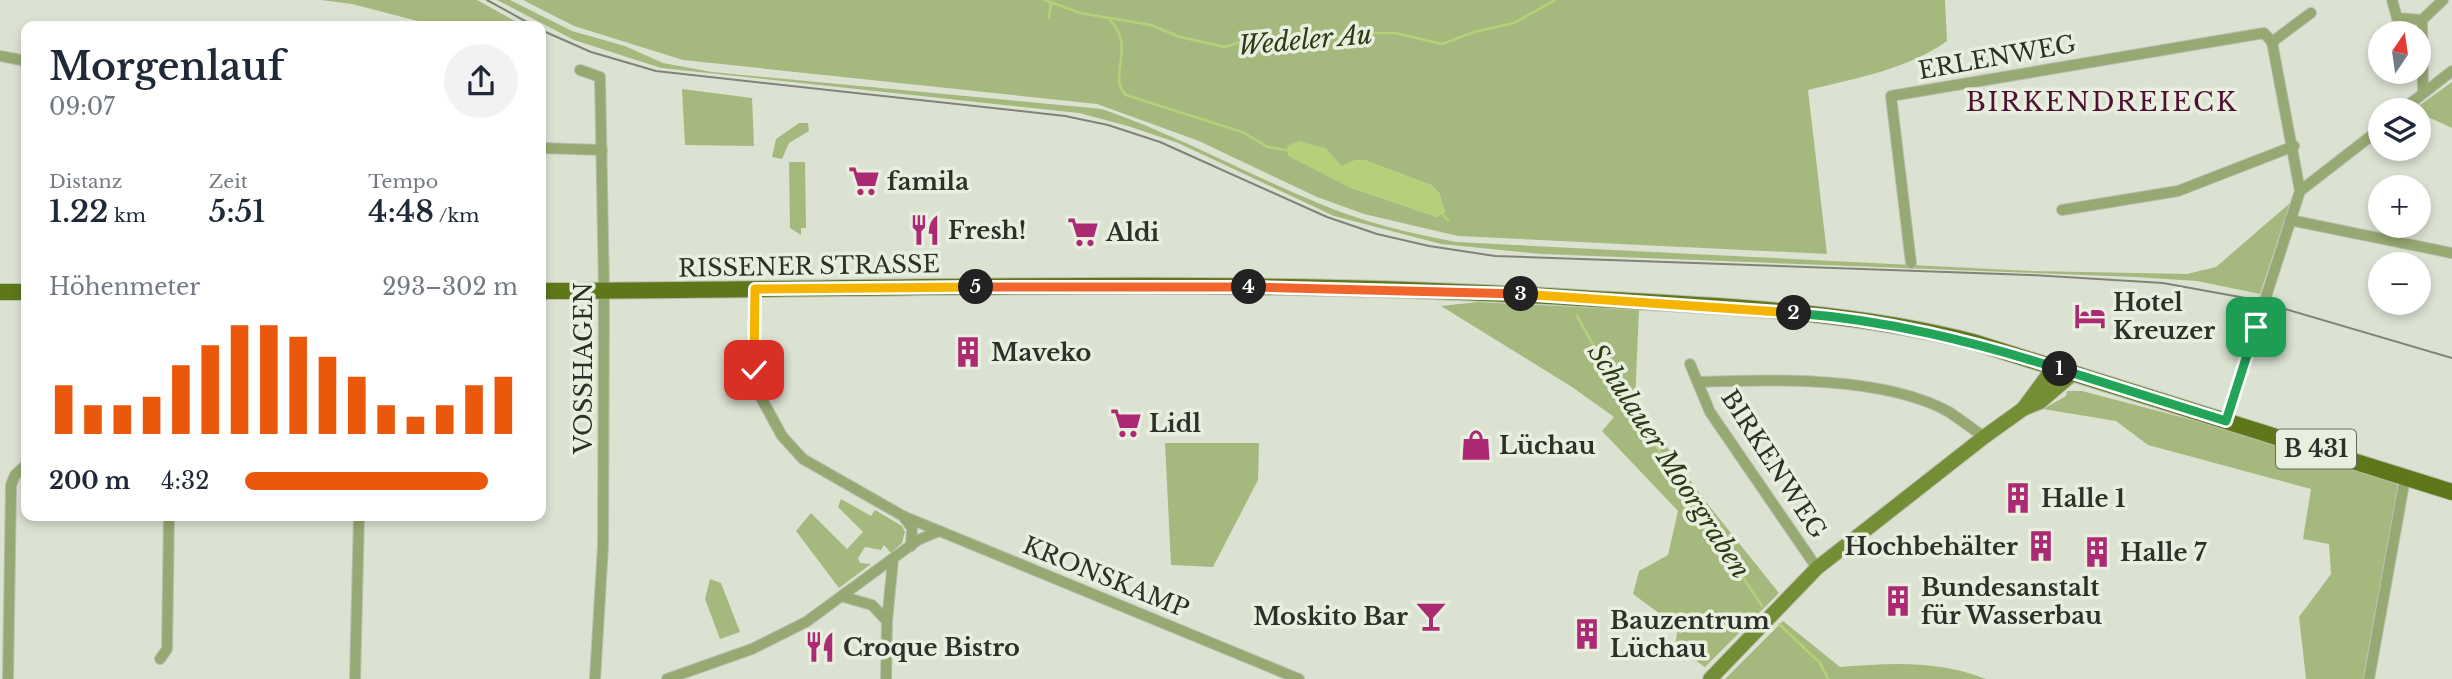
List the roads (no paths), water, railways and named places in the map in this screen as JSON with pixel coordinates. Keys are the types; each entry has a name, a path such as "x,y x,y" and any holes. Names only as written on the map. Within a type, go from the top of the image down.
{"main road":[{"name":"RISSENER STRASSE","path":"546,291 1054,287 1457,290 1861,320 1950,336 2076,374"},
{"path":"0,292 21,292"},
{"name":"B 431","path":"2076,374 2452,492"}],"street":[{"path":"2392,0 2397,18 2422,20"},
{"path":"2423,93 2422,20 2443,0"},
{"path":"2226,421 2300,191 2294,146 2272,42 2311,13"},
{"name":"ERLENWEG","path":"1911,263 1891,96 2264,33 2272,42"},
{"path":"0,57 21,60"},
{"name":"VOSSHAGEN","path":"580,69 600,77 604,291 603,546 595,679"},
{"path":"2417,98 2452,71"},
{"path":"2300,191 2368,138"},
{"path":"2062,210 2178,191 2294,146"},
{"path":"546,148 601,150"},
{"path":"2290,220 2452,253"},
{"name":"KRONSKAMP","path":"755,289 754,370 759,394 769,416 803,459 903,516 1285,676 1299,679"},
{"name":"BIRKENWEG","path":"1689,364 1710,412 1817,568"},
{"path":"2023,409 2054,367"},
{"path":"1710,679 1817,568 1984,437 2023,409 2040,402 2076,374"},
{"name":"BIRKENWEG","path":"1699,382 1803,381 1877,389 1915,398 1947,412 1984,437"},
{"path":"8,679 4,605 11,485 21,470"},
{"path":"2369,679 2405,478"},
{"path":"903,516 912,528 911,546"},
{"path":"160,659 167,649 169,521"},
{"path":"355,679 359,521"},
{"path":"667,679 769,641 806,622 911,546 939,531"},
{"path":"886,679 887,621 893,559"},
{"path":"844,597 872,605 887,621"}],"waterway":[{"name":"Wedeler Au","path":"1045,0 1080,13 1151,25 1180,37 1225,47 1243,41 1276,46 1300,37 1317,39 1373,33 1395,33 1442,44 1474,32 1514,23 1555,0"},
{"name":"Wedeler Au","path":"1049,18 1051,3"},
{"name":"Schulauer Moorgraben","path":"1111,21 1121,41 1119,80 1126,95 1242,132 1268,147 1286,150"},
{"path":"1443,215 1448,220"},
{"name":"Schulauer Moorgraben","path":"1577,316 1614,382 1762,606"},
{"name":"Schulauer Moorgraben","path":"1779,624 1820,663 1828,679"}],"tram line":[{"path":"487,0 525,21"},
{"path":"546,32 591,52 656,71 1065,116 1108,125 1160,142 1327,217 1377,234 1429,246 1495,256 2030,275 2163,283 2251,299 2452,358"}],"place":[{"name":"famila","path":"864,181"},
{"name":"Fresh!","path":"925,230"},
{"name":"Aldi","path":"1083,232"},
{"name":"Hotel Kreuzer","path":"2090,316"},
{"name":"Maveko","path":"968,352"},
{"name":"Lidl","path":"1126,423"},
{"name":"Lüchau","path":"1476,445"},
{"name":"Halle 1","path":"2018,498"},
{"name":"Hochbehälter","path":"2041,546"},
{"name":"Halle 7","path":"2097,552"},
{"name":"Bundesanstalt für Wasserbau","path":"1898,601"},
{"name":"Moskito Bar","path":"1431,616"},
{"name":"Bauzentrum Lüchau","path":"1587,634"},
{"name":"Croque Bistro","path":"820,647"}],"district":[{"name":"BIRKENDREIECK","path":"2102,102"}]}
